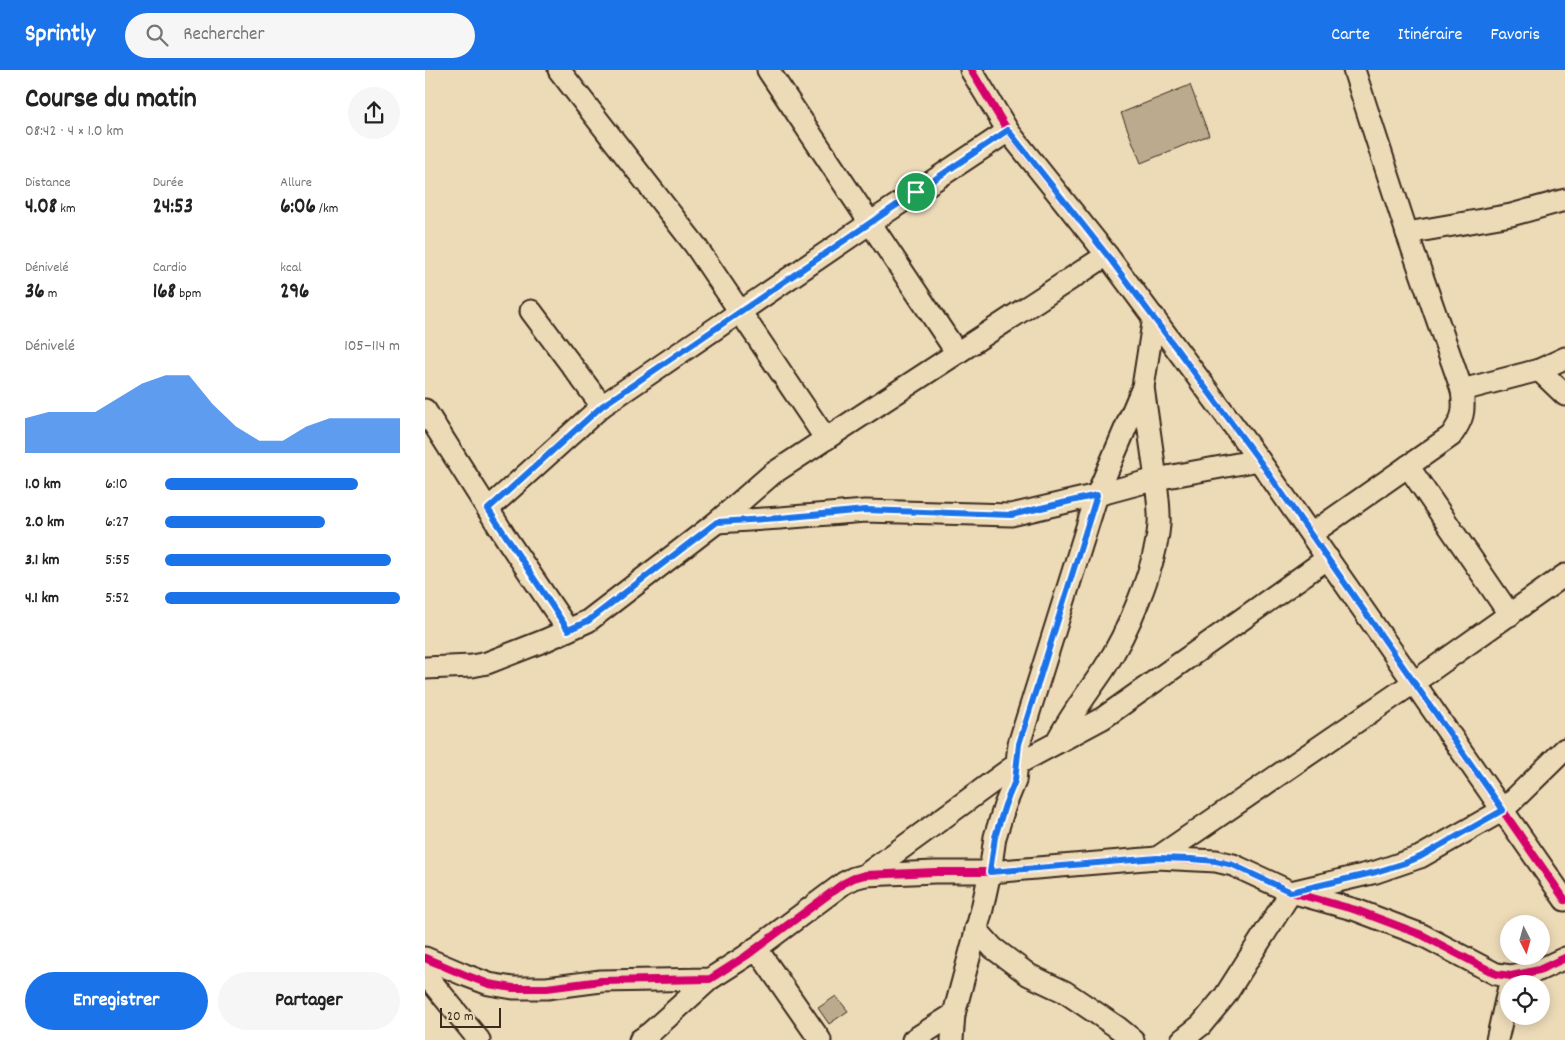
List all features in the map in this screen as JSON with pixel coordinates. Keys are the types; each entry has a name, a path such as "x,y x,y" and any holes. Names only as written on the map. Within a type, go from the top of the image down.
{"street":[{"path":"559,70 695,245 826,439"},
{"path":"768,70 957,353"},
{"path":"971,70 1008,130 1107,255 1259,460 1565,900"},
{"path":"1311,534 1451,436 1461,421 1464,404 1462,390 1407,233 1354,70"},
{"path":"488,509 602,406 1008,130"},
{"path":"1407,233 1511,215 1565,200"},
{"path":"425,668 472,666 487,663 588,621 717,522 772,474 1107,255"},
{"path":"531,311 602,406"},
{"path":"952,1040 955,1014 990,872 995,837 1015,781 1019,744 1097,495 1143,387 1154,317"},
{"path":"1462,390 1539,370 1565,358"},
{"path":"1539,370 1565,395"},
{"path":"1056,743 1067,722 1104,669 1119,641 1140,597 1152,558 1159,524 1157,479 1143,387"},
{"path":"425,410 568,630"},
{"path":"717,522 865,510 1011,515 1157,479 1259,460"},
{"path":"1409,466 1510,615"},
{"path":"865,875 1017,764 1103,718 1328,558"},
{"path":"1157,858 1413,683 1565,575"},
{"path":"1182,1040 1201,1025 1225,996 1291,892 1376,872 1420,857 1503,810 1565,749"},
{"path":"648,1038 710,980 844,883 865,875 990,872 1157,858 1207,860 1233,865 1291,892 1356,910 1422,935 1500,976"},
{"path":"976,929 993,948 1029,975 1065,992 1133,1040"},
{"path":"756,948 820,1040"},
{"path":"425,958 489,984 513,988 547,988 601,981 710,980"},
{"path":"1527,975 1565,958"},
{"path":"425,974 479,1040"},
{"path":"913,1040 955,1014"},
{"path":"1497,1040 1500,1025"}],"building":[{"path":"1190,85 1209,135 1141,163 1121,113"},
{"path":"836,996 848,1011 829,1024 818,1008"}],"cycle path":[{"path":"971,70 1008,131 1107,255 1259,460 1565,900"},
{"path":"425,958 489,984 513,988 547,988 601,981 710,979 746,956 844,883 865,875 990,872 1157,858 1216,861 1233,865 1291,892 1356,910 1422,935 1496,974 1511,976 1539,970 1565,958"}],"route":[{"path":"1008,130 1107,255 1259,460 1503,810 1420,857 1405,863 1376,872 1291,892 1233,865 1216,861 1191,859 1157,858 990,872 995,837 1015,781 1019,744 1097,495 1011,515 865,510 717,522 588,621 568,630 488,509 602,406 916,192 1008,130"}]}
